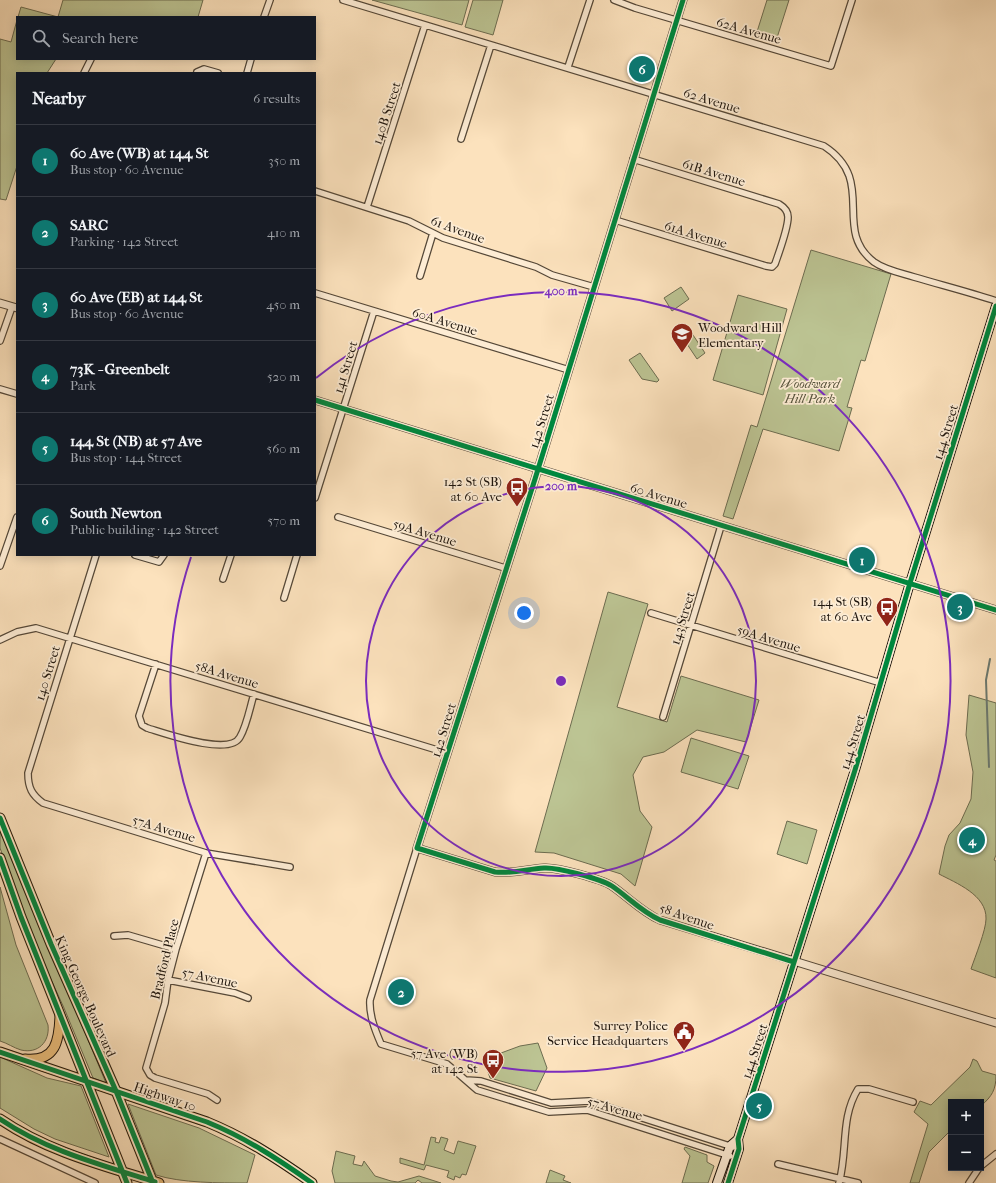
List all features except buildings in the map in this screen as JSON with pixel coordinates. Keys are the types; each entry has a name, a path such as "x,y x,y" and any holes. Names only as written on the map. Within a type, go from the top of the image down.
{"main road":[{"name":"144 Street","path":"728,1183 739,1149 738,1139 881,683 910,583 996,306"},
{"name":"King George Boulevard","path":"0,818 51,944 155,1182"},
{"path":"0,858 60,1016 127,1183"},
{"path":"16,1058 32,1060 43,1058 53,1050 58,1043 60,1016"},
{"name":"Highway 10","path":"0,1052 230,1131 268,1153 312,1183"},
{"path":"0,1119 38,1141 76,1157 155,1182"},
{"path":"717,1183 730,1146 738,1139"}],"street":[{"path":"264,16 270,0"},
{"name":"62 Avenue","path":"343,0 654,93 824,146 839,158 851,179 854,191 853,222 855,234 868,256 875,263 893,271 996,301"},
{"path":"568,67 590,0"},
{"name":"62A Avenue","path":"614,0 831,66 852,0"},
{"name":"142 Street","path":"381,1044 373,1024 370,1000 505,568 569,370 683,0"},
{"name":"140B Street","path":"367,207 425,25"},
{"path":"461,139 491,45"},
{"path":"84,72 90,60"},
{"path":"247,72 251,60"},
{"path":"197,72 204,69 214,72"},
{"name":"61B Avenue","path":"633,159 779,204 786,210 788,217 776,261 772,266"},
{"name":"61 Avenue","path":"316,191 409,221 443,238 536,267 552,275 594,287"},
{"name":"61A Avenue","path":"615,220 766,266 772,266"},
{"path":"420,276 433,232"},
{"name":"60A Avenue","path":"316,293 569,370"},
{"path":"0,303 14,308 0,342"},
{"name":"141 Street","path":"316,495 374,311"},
{"path":"0,389 16,394"},
{"name":"60 Avenue","path":"316,400 996,610"},
{"name":"59A Avenue","path":"338,517 505,568"},
{"path":"0,566 16,520"},
{"name":"143 Street","path":"663,716 721,526"},
{"name":"140 Street","path":"34,797 29,787 28,773 96,556"},
{"path":"139,556 160,561 163,556"},
{"path":"224,579 231,556"},
{"path":"284,598 297,556"},
{"name":"59A Avenue","path":"651,613 881,683"},
{"name":"58A Avenue","path":"0,640 17,632 36,628 447,753"},
{"path":"156,664 139,716 142,725 195,742 228,745 233,744 241,737 254,694"},
{"name":"57A Avenue","path":"34,797 43,803 206,853 290,867"},
{"name":"58 Avenue","path":"417,848 495,872 508,873 544,868 566,871 612,886 651,916 660,920 996,1023"},
{"name":"Bradford Place","path":"206,853 176,949 168,980 165,1003 147,1062 147,1072 155,1078 208,1094 217,1100"},
{"path":"114,936 128,935 176,949"},
{"name":"57 Avenue","path":"168,980 235,993 248,998"},
{"name":"57 Avenue","path":"381,1044 446,1064 477,1090 540,1110 558,1112 586,1110 736,1158"},
{"name":"57 Avenue","path":"466,1080 481,1081 551,1102 575,1100 594,1102 739,1149"},
{"path":"839,1180 843,1166 846,1118 851,1099 858,1089 868,1089 913,1102"},
{"path":"0,1139 95,1183"},
{"path":"984,1164 996,1154"},
{"path":"778,1164 839,1180 858,1183"},
{"path":"969,1183 977,1171"}],"green space":[{"path":"63,0 203,0 198,16 58,16"},
{"path":"372,0 469,0 462,25"},
{"path":"473,0 503,0 493,35 465,27"},
{"path":"767,0 789,0 776,41 756,35"},
{"path":"21,7 54,16 18,16"},
{"path":"16,24 16,60 55,60 48,72 16,72 16,169 6,200 0,199 0,39 11,42"},
{"name":"Woodward Hill Park","path":"811,250 891,274 865,361 861,360 847,407 852,408 839,451 763,429 733,519 723,516 751,425 757,427"},
{"path":"681,287 689,299 672,311 664,298"},
{"path":"738,295 787,309 763,395 713,380"},
{"path":"689,329 705,353 697,359 681,335"},
{"path":"640,353 659,380 657,382 642,379 629,360"},
{"path":"608,592 648,604 617,707 667,722 681,676 759,700 746,742 697,730 664,752 643,757 633,775 640,811 652,827 635,886 621,874 554,853 535,852"},
{"path":"969,695 996,703 996,855 994,860 996,861 996,978 971,969 986,924 985,911 981,903 962,886 939,874 949,835 960,823 971,799 973,772 966,735"},
{"path":"691,738 749,756 738,789 681,772"},
{"path":"787,821 817,830 807,864 777,854"},
{"path":"0,828 106,1083 93,1078 39,953 0,848"},
{"path":"0,887 16,945 48,1025 47,1037 45,1041 38,1048 33,1050 21,1050 0,1041"},
{"path":"538,1043 547,1068 536,1091 490,1078 488,1072 501,1053 520,1046"},
{"path":"0,1057 47,1078 81,1086 109,1157 55,1139 34,1129 0,1108"},
{"path":"973,1059 977,1061 982,1071 996,1075 993,1092 984,1103 984,1099 948,1099 948,1133 929,1152 919,1183 910,1183 928,1124 914,1112 920,1101 931,1105 970,1067"},
{"path":"128,1104 199,1128 255,1155 247,1183 188,1181 156,1175"},
{"path":"431,1137 436,1138 435,1142 439,1143 441,1137 448,1139 444,1150 454,1154 458,1141 476,1146 466,1175 462,1174 460,1178 455,1176 454,1180 447,1177 449,1171 426,1165 424,1170 400,1163 400,1158 424,1165"},
{"path":"685,1147 707,1155 707,1162 714,1166 708,1183 682,1183 690,1156 684,1149"},
{"path":"336,1151 355,1156 353,1164 362,1166 364,1161 375,1176 391,1181 398,1182 419,1176 441,1183 422,1183 418,1180 415,1183 335,1183 332,1171"},
{"path":"550,1170 565,1176 563,1180 571,1183 546,1183"}],"waterway":[{"path":"989,767 986,680 990,659"}],"cycle path":[{"path":"683,0 535,479 417,848 495,872 550,868 589,877 612,886 641,909 660,920 794,962"},
{"path":"728,1183 739,1149 738,1139 855,770 910,583 996,306"},
{"path":"316,400 996,610"},
{"path":"0,818 51,944 116,1091 153,1183"},
{"path":"0,858 21,917 127,1183"},
{"path":"0,1052 207,1122 235,1135 261,1150 312,1183"},
{"path":"0,1119 56,1149 155,1182"}],"place":[{"name":"South Newton","path":"642,69"},
{"name":"Woodward Hill Elementary","path":"682,354"},
{"name":"142 St (SB) at 60 Ave","path":"517,508"},
{"name":"60 Ave (WB) at 144 St","path":"862,560"},
{"name":"60 Ave (EB) at 144 St","path":"960,607"},
{"name":"144 St (SB) at 60 Ave","path":"887,628"},
{"name":"73K - Greenbelt","path":"972,840"},
{"name":"SARC","path":"401,992"},
{"name":"Surrey Police Service Headquarters","path":"684,1052"},
{"name":"57 Ave (WB) at 142 St","path":"493,1080"},
{"name":"144 St (NB) at 57 Ave","path":"759,1106"}]}
